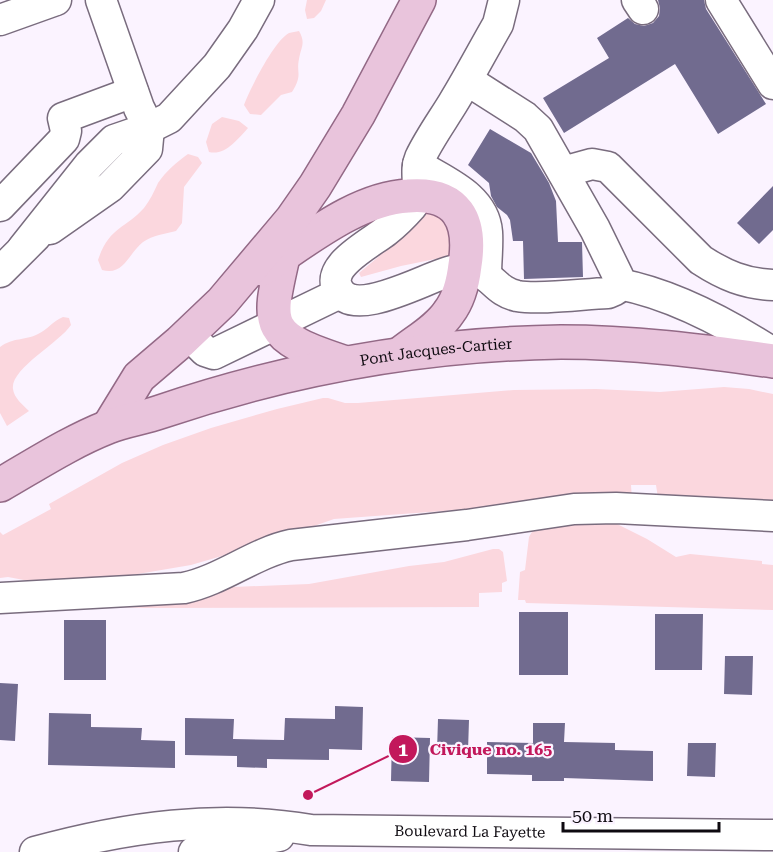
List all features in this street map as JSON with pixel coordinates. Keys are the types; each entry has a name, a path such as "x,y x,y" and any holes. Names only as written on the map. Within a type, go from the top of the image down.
{"main road":[{"path":"346,363 299,346 284,335 276,324 273,296 315,186 358,115 419,0"},
{"path":"109,426 139,377 189,334 238,285 295,238 368,205 388,199 418,180 460,216 468,236 475,273 460,288 449,312 400,354"},
{"name":"Pont Jacques-Cartier","path":"0,484 109,426 242,386 346,363 400,354 469,346 571,343 659,347 773,361"}],"street":[{"path":"0,20 56,0"},
{"path":"101,0 133,92 149,128"},
{"path":"0,272 23,248 89,165 114,140 168,120 205,81 231,48 259,0"},
{"path":"189,334 205,351 214,354 276,324 340,280 354,254 396,222 413,205 422,155 498,24 504,0"},
{"path":"721,0 773,84"},
{"path":"295,238 340,280 352,299 379,297 411,288 449,272 475,273 507,292 524,297 608,293 615,290 619,284 618,276 595,229 534,124 467,80"},
{"path":"0,206 64,139 66,131 63,118 133,92"},
{"path":"563,172 592,164 608,167 701,260 715,270 741,281 773,285"},
{"path":"619,284 669,299 736,329 773,353"},
{"path":"0,598 184,588 212,579 277,548 291,545 467,525 574,509 647,509 773,516"},
{"name":"Boulevard La Fayette","path":"35,852 138,829 178,825 253,823 311,830 773,835"},
{"name":"Boulevard La Fayette","path":"194,852 311,830"}],"shaded area":[{"path":"307,0 326,0 321,11 314,18 307,19 305,10"},
{"path":"299,31 302,45 298,78 292,92 281,95 261,115 250,114 244,105 263,66 283,38 289,33"},
{"path":"222,117 239,121 248,128 226,149 215,153 209,152 206,142 212,124"},
{"path":"188,154 198,157 202,163 184,187 182,223 176,231 155,236 143,242 116,270 102,270 98,260 107,241 144,208 161,179"},
{"path":"422,210 448,217 455,255 361,277 359,273 377,258"},
{"path":"63,317 69,318 71,325 27,365 14,381 15,395 29,411 7,426 0,413 0,347 38,334"},
{"path":"724,387 773,394 773,503 658,498 656,485 631,485 632,500 566,502 334,519 266,543 191,565 61,587 8,577 0,578 0,532 3,535 51,509 49,504 122,463 211,428 277,409 323,398 345,403 358,403 514,390 596,389 660,392"},
{"path":"601,516 647,539 676,557 690,554 762,561 762,564 773,565 773,610 526,603 525,600 518,600 520,572 525,570 529,537 534,528"},
{"path":"493,549 503,552 507,581 502,583 502,592 479,593 479,607 144,608 29,604 183,595 233,587 309,584 444,562"}],"building":[{"path":"658,0 704,0 706,9 766,104 718,134 675,64 564,133 543,98 609,58 597,38 628,18 635,24 644,26 653,23 659,16"},
{"path":"490,129 531,153 549,183 556,201 558,242 582,242 583,277 524,279 523,241 513,241 510,220 497,207 491,196 489,183 468,165"},
{"path":"773,186 773,230 759,244 737,223"},
{"path":"519,612 568,612 568,675 519,675"},
{"path":"655,614 703,614 702,670 655,670"},
{"path":"64,620 106,620 106,680 64,680"},
{"path":"725,656 753,656 752,695 724,694"},
{"path":"0,683 18,684 15,741 0,740"},
{"path":"335,706 363,707 362,750 329,749 329,760 267,759 267,768 237,767 237,756 185,755 185,718 234,719 233,739 284,740 285,718 335,719"},
{"path":"49,713 91,714 91,727 142,728 141,740 175,741 175,768 48,765"},
{"path":"438,719 469,720 468,751 437,751"},
{"path":"533,723 565,723 564,742 615,743 615,750 653,751 653,781 564,778 564,781 532,781 532,775 487,774 487,742 533,743"},
{"path":"392,737 430,738 429,782 391,781"},
{"path":"688,743 716,743 715,777 687,776"}],"place":[{"name":"Civique no. 165","path":"308,795"}]}
